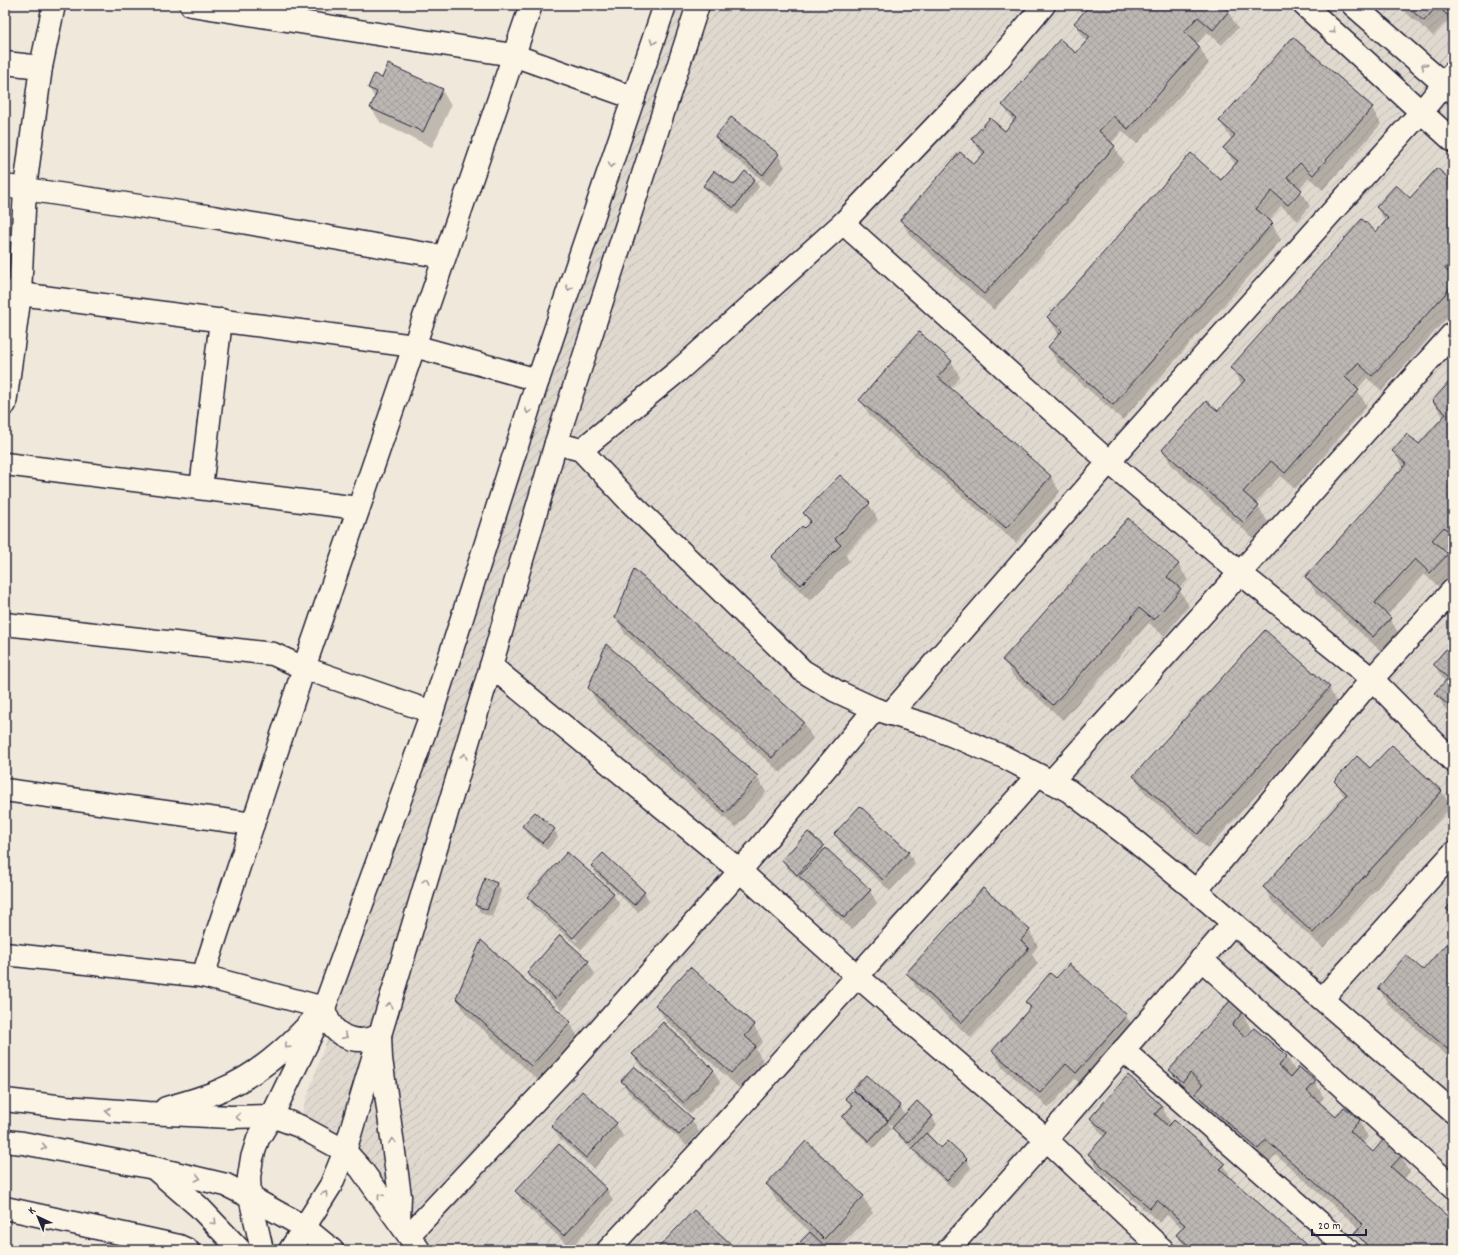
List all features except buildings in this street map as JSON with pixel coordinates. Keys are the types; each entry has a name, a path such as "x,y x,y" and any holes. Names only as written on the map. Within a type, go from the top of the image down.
{"street":[{"path":"5,404 12,293 15,187 54,5"},
{"path":"191,5 513,55 634,98"},
{"path":"203,976 358,508 531,5"},
{"path":"262,1250 250,1196 249,1177 252,1158 258,1139 272,1116 324,1008 432,712 538,380 665,5"},
{"path":"290,1250 331,1185 345,1151 491,666 556,443 698,5"},
{"path":"581,450 678,371 843,223 995,64 1044,5"},
{"path":"1304,5 1453,141"},
{"path":"409,1235 566,1068 740,871 1109,462 1421,112 1450,83 1353,5"},
{"path":"5,63 40,67"},
{"path":"15,187 213,217 444,257"},
{"path":"843,223 1109,462 1240,573 1372,679 1453,761"},
{"path":"12,293 414,346 538,380"},
{"path":"201,488 221,320"},
{"path":"608,1250 702,1149 858,976 1240,573 1453,332"},
{"path":"556,443 581,450 630,502 803,671 836,691 883,712 927,725 997,754 1069,792 1130,837 1233,923 1453,1112"},
{"path":"5,464 358,508"},
{"path":"1196,892 1372,679 1453,590"},
{"path":"5,624 273,654 304,668 432,712"},
{"path":"491,666 740,871 858,976 1046,1139 1163,1250"},
{"path":"5,790 253,824"},
{"path":"1322,999 1453,853"},
{"path":"948,1250 1124,1050 1233,923"},
{"path":"5,954 203,976 324,1008"},
{"path":"1201,959 1453,1187"},
{"path":"324,1008 330,1024 342,1035 357,1040 365,1040 380,1035"},
{"path":"147,1113 222,1090 245,1078 270,1062 291,1043 324,1008"},
{"path":"380,1035 385,1087 400,1196 409,1235"},
{"path":"1124,1050 1319,1222 1348,1250"},
{"path":"5,1100 65,1107 147,1113 230,1117 272,1116 299,1126 345,1151 361,1169 409,1235"},
{"path":"5,1141 23,1143 154,1168 226,1184 304,1227 332,1250"},
{"path":"154,1168 199,1207 240,1250"},
{"path":"5,1208 179,1246 188,1250"}],"shaded area":[{"path":"678,5 1453,5 1453,1250 430,1250 299,1121"}]}
